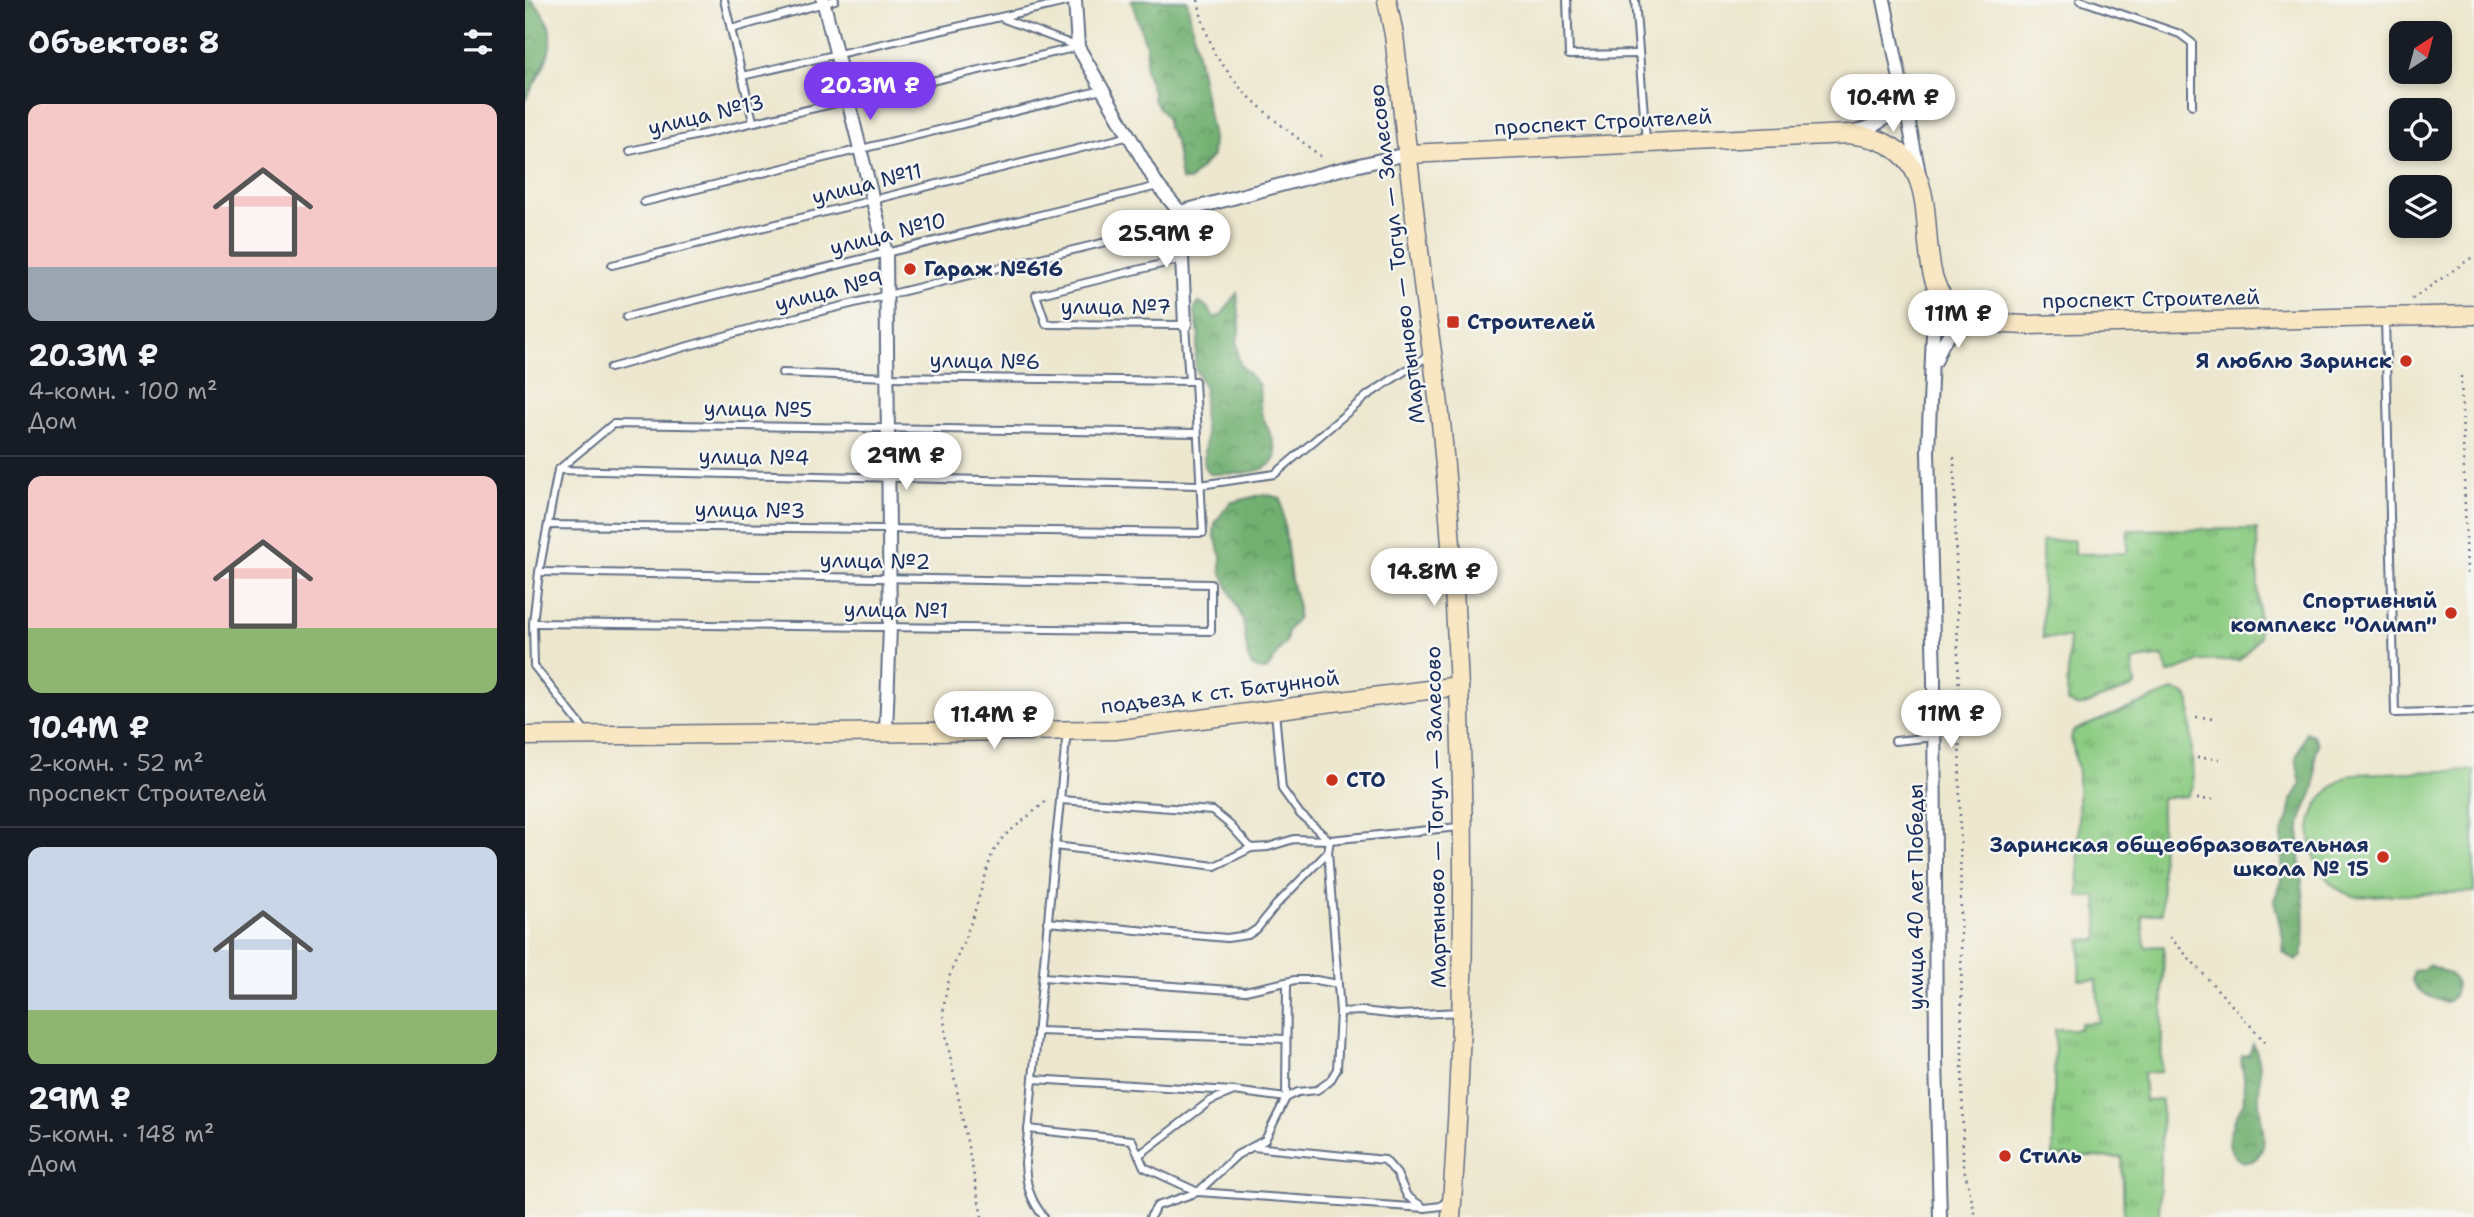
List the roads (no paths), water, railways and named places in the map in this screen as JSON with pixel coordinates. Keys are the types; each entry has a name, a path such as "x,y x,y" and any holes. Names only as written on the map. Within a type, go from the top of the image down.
{"street":[{"path":"1075,0 1078,47 1158,186 1180,218 1185,325"},
{"name":"Мартыново — Тогул — Залесово","path":"1387,0 1394,35 1443,442 1459,686 1462,1012 1451,1217"},
{"path":"827,1 837,55 886,253 890,579 886,732"},
{"path":"1885,1 1920,180"},
{"path":"1849,134 1881,122 1895,108 1904,92"},
{"name":"проспект Строителей","path":"1407,154 1849,134 1885,142 1899,151 1910,163 1920,180 1935,283 1947,302 1958,312 1982,320 1996,324 2027,324 2474,315"},
{"path":"1180,218 1337,170 1407,154"},
{"name":"улица 40 лет Победы","path":"1935,283 1928,451 1940,1217"},
{"path":"1931,377 1945,338 1955,330 1982,320"},
{"name":"подъезд к ст. Батунной","path":"525,736 1115,730 1459,686"}],"lane":[{"path":"724,0 753,121"},
{"path":"742,76 1075,0"},
{"path":"1567,0 1569,55 1639,54"},
{"path":"1635,0 1646,142"},
{"path":"2080,0 2180,34 2192,43 2192,105"},
{"path":"731,29 827,1"},
{"path":"1003,18 1078,47"},
{"name":"улица №13","path":"630,151 1078,47"},
{"path":"644,202 1104,90"},
{"name":"улица №11","path":"612,265 1130,136"},
{"name":"улица №10","path":"626,317 1158,186"},
{"name":"улица №9","path":"610,368 760,326 1180,218"},
{"name":"улица №7","path":"1182,259 1036,295 1046,324 1185,325"},
{"path":"2385,317 2395,713 2474,711"},
{"path":"1185,325 1189,381 1195,381 1200,485"},
{"name":"улица №4","path":"558,470 1200,485 1275,474 1368,395 1432,353"},
{"name":"улица №6","path":"782,373 1189,381"},
{"name":"улица №5","path":"558,470 613,424 1198,433"},
{"path":"558,470 539,572 533,623 534,666 590,737"},
{"name":"улица №3","path":"548,526 1203,533 1200,485"},
{"name":"улица №2","path":"539,572 1211,584"},
{"name":"улица №1","path":"533,623 1211,631 1211,584"},
{"path":"1275,709 1282,789 1300,814 1330,840"},
{"path":"1044,1217 1029,1194 1025,1179 1047,922 1067,732"},
{"path":"1895,741 1934,737"},
{"path":"1061,800 1213,811 1251,848"},
{"path":"1055,846 1215,866 1251,848 1268,847 1294,839 1330,840 1462,827"},
{"path":"1033,1079 1234,1091 1286,1098 1298,1092 1317,1090 1330,1082 1337,1069 1340,1012 1328,852 1330,840"},
{"path":"1047,922 1227,938 1248,935 1257,929 1276,905 1328,852"},
{"path":"1043,977 1245,991 1287,982 1316,980 1338,984"},
{"path":"1150,1217 1157,1206 1198,1192 1237,1155 1265,1140 1286,1098 1287,982"},
{"path":"1340,1012 1362,1011 1398,1015 1462,1012"},
{"path":"1037,1031 1286,1039"},
{"path":"1139,1155 1210,1101 1234,1091"},
{"path":"1028,1129 1132,1140 1144,1167 1198,1192 1425,1208 1441,1206 1453,1194"},
{"path":"1253,1147 1385,1160 1397,1174 1407,1196 1425,1208"}],"place":[{"name":"Гараж №616","path":"910,269"},
{"name":"Строителей","path":"1453,322"},
{"name":"Я люблю Заринск","path":"2406,361"},
{"name":"Спортивный комплекс \"Олимп\"","path":"2451,613"},
{"name":"СТО","path":"1332,780"},
{"name":"Заринская общеобразовательная школа № 15","path":"2383,857"},
{"name":"Стиль","path":"2005,1156"}]}
